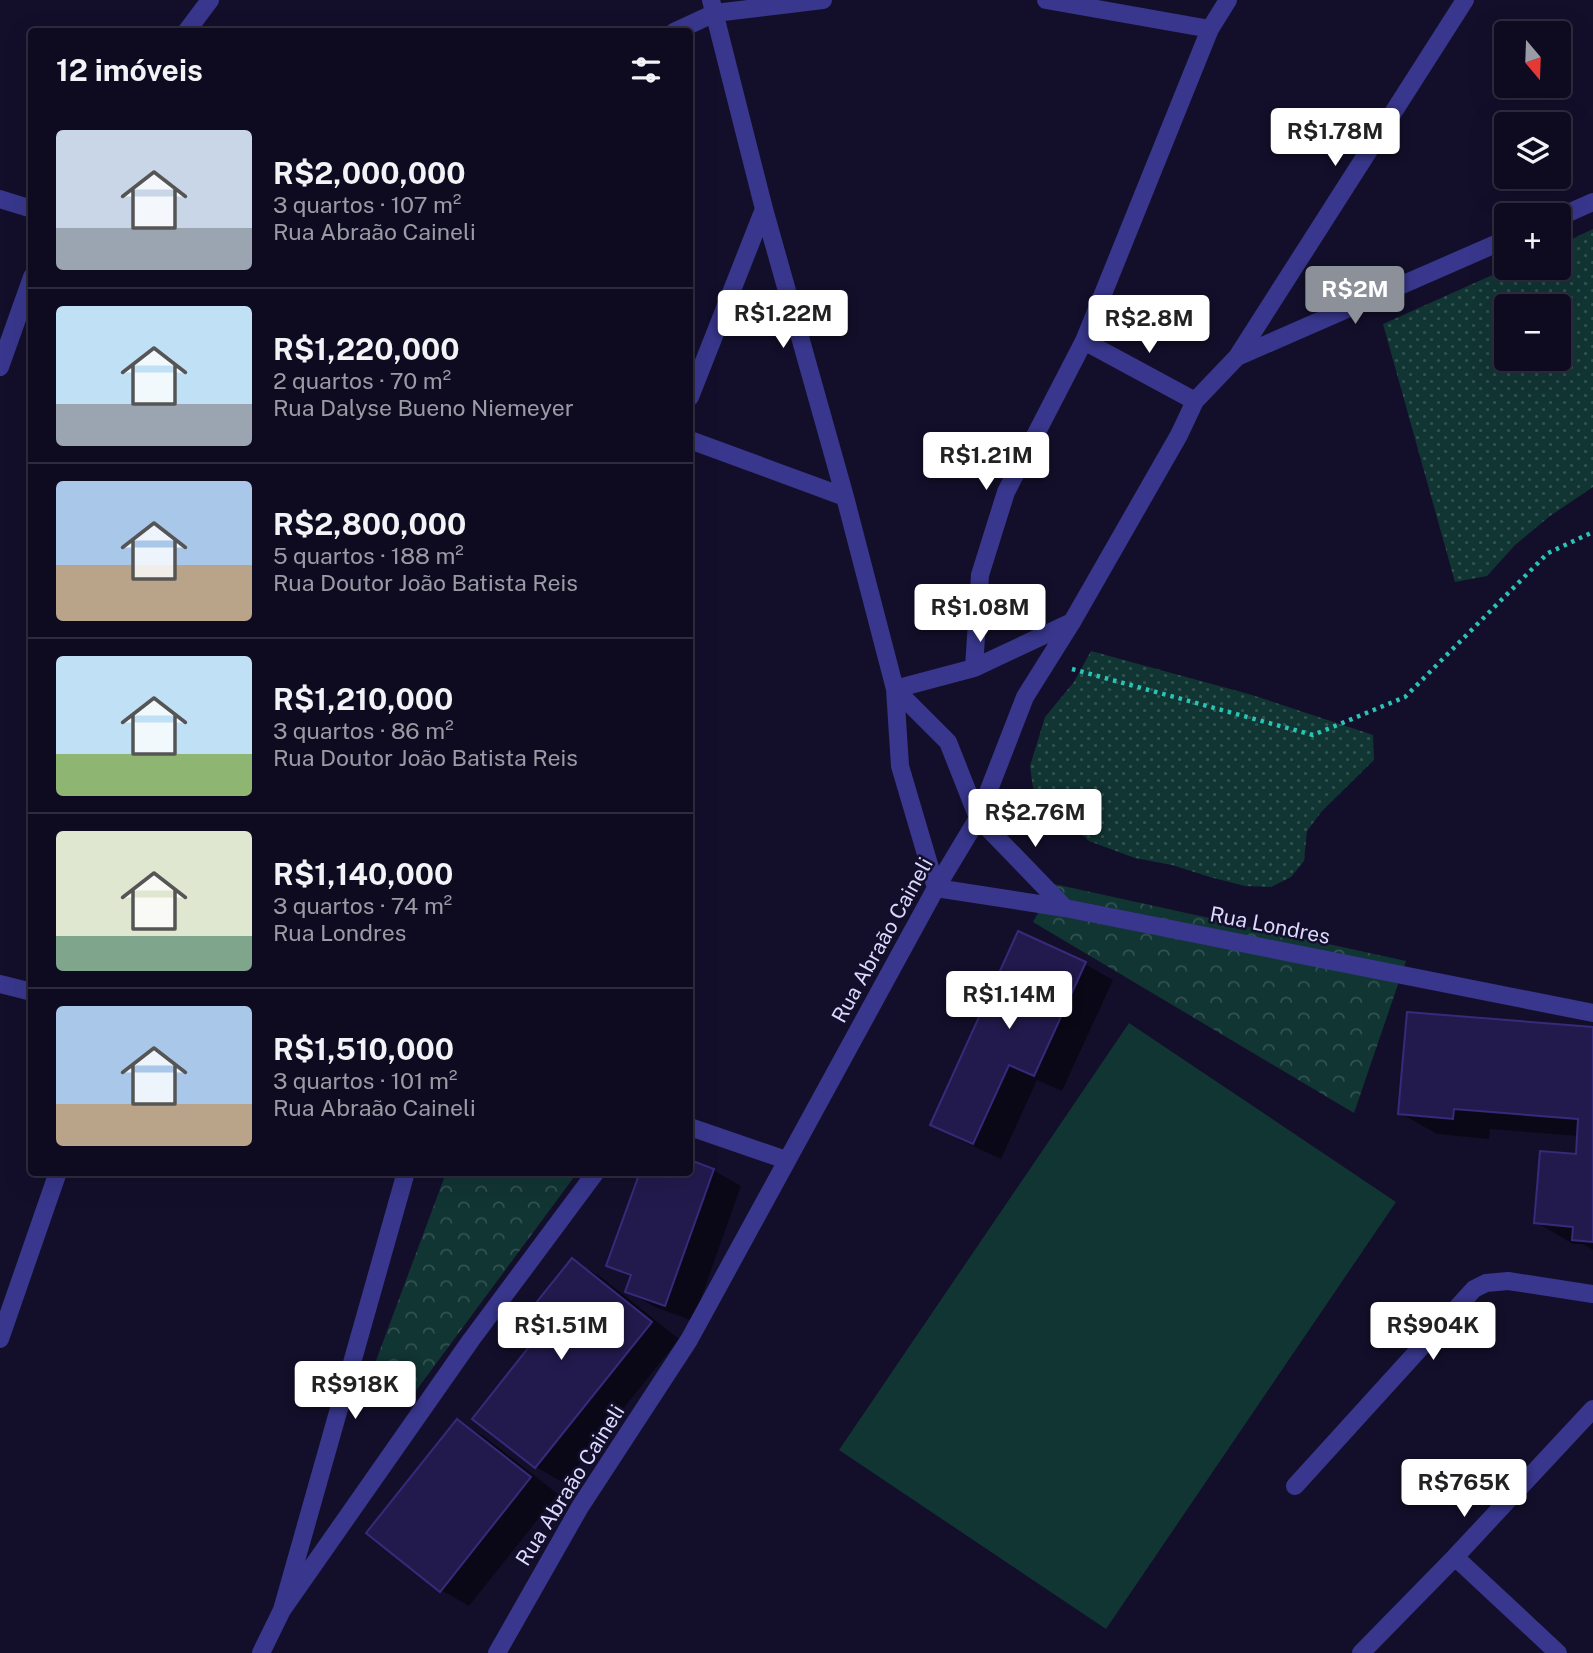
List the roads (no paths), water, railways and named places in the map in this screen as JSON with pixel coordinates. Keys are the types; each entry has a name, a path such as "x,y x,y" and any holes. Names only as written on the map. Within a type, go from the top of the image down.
{"street":[{"path":"189,28 210,0"},
{"path":"680,28 713,6 823,0"},
{"path":"1046,0 1210,29"},
{"path":"974,668 980,575 1006,492 1084,341 1210,29 1228,0"},
{"path":"1237,357 1467,2"},
{"path":"713,6 764,209 845,497 895,689 900,766 936,888"},
{"path":"0,199 28,208"},
{"path":"1571,212 1593,202"},
{"path":"693,389 764,209"},
{"name":"Rua Abraão Caineli","path":"496,1653 580,1507 689,1340 936,888 978,818 1025,697 1072,622 1179,435 1195,401 1237,357 1494,245"},
{"path":"0,367 28,288"},
{"path":"1084,341 1195,401"},
{"path":"693,441 845,497"},
{"path":"895,689 974,668 1072,622"},
{"path":"895,689 948,741 978,818 1065,908"},
{"name":"Rua Londres","path":"936,888 1065,908 1593,1013"},
{"path":"0,984 28,991"},
{"path":"693,1128 786,1160"},
{"path":"0,1339 57,1176"},
{"path":"282,1610 405,1176"},
{"path":"261,1653 282,1610 471,1340 593,1176"},
{"path":"1296,1486 1474,1289 1486,1283 1508,1281 1593,1294"},
{"path":"1361,1653 1593,1409"},
{"path":"1455,1557 1558,1653"}]}
